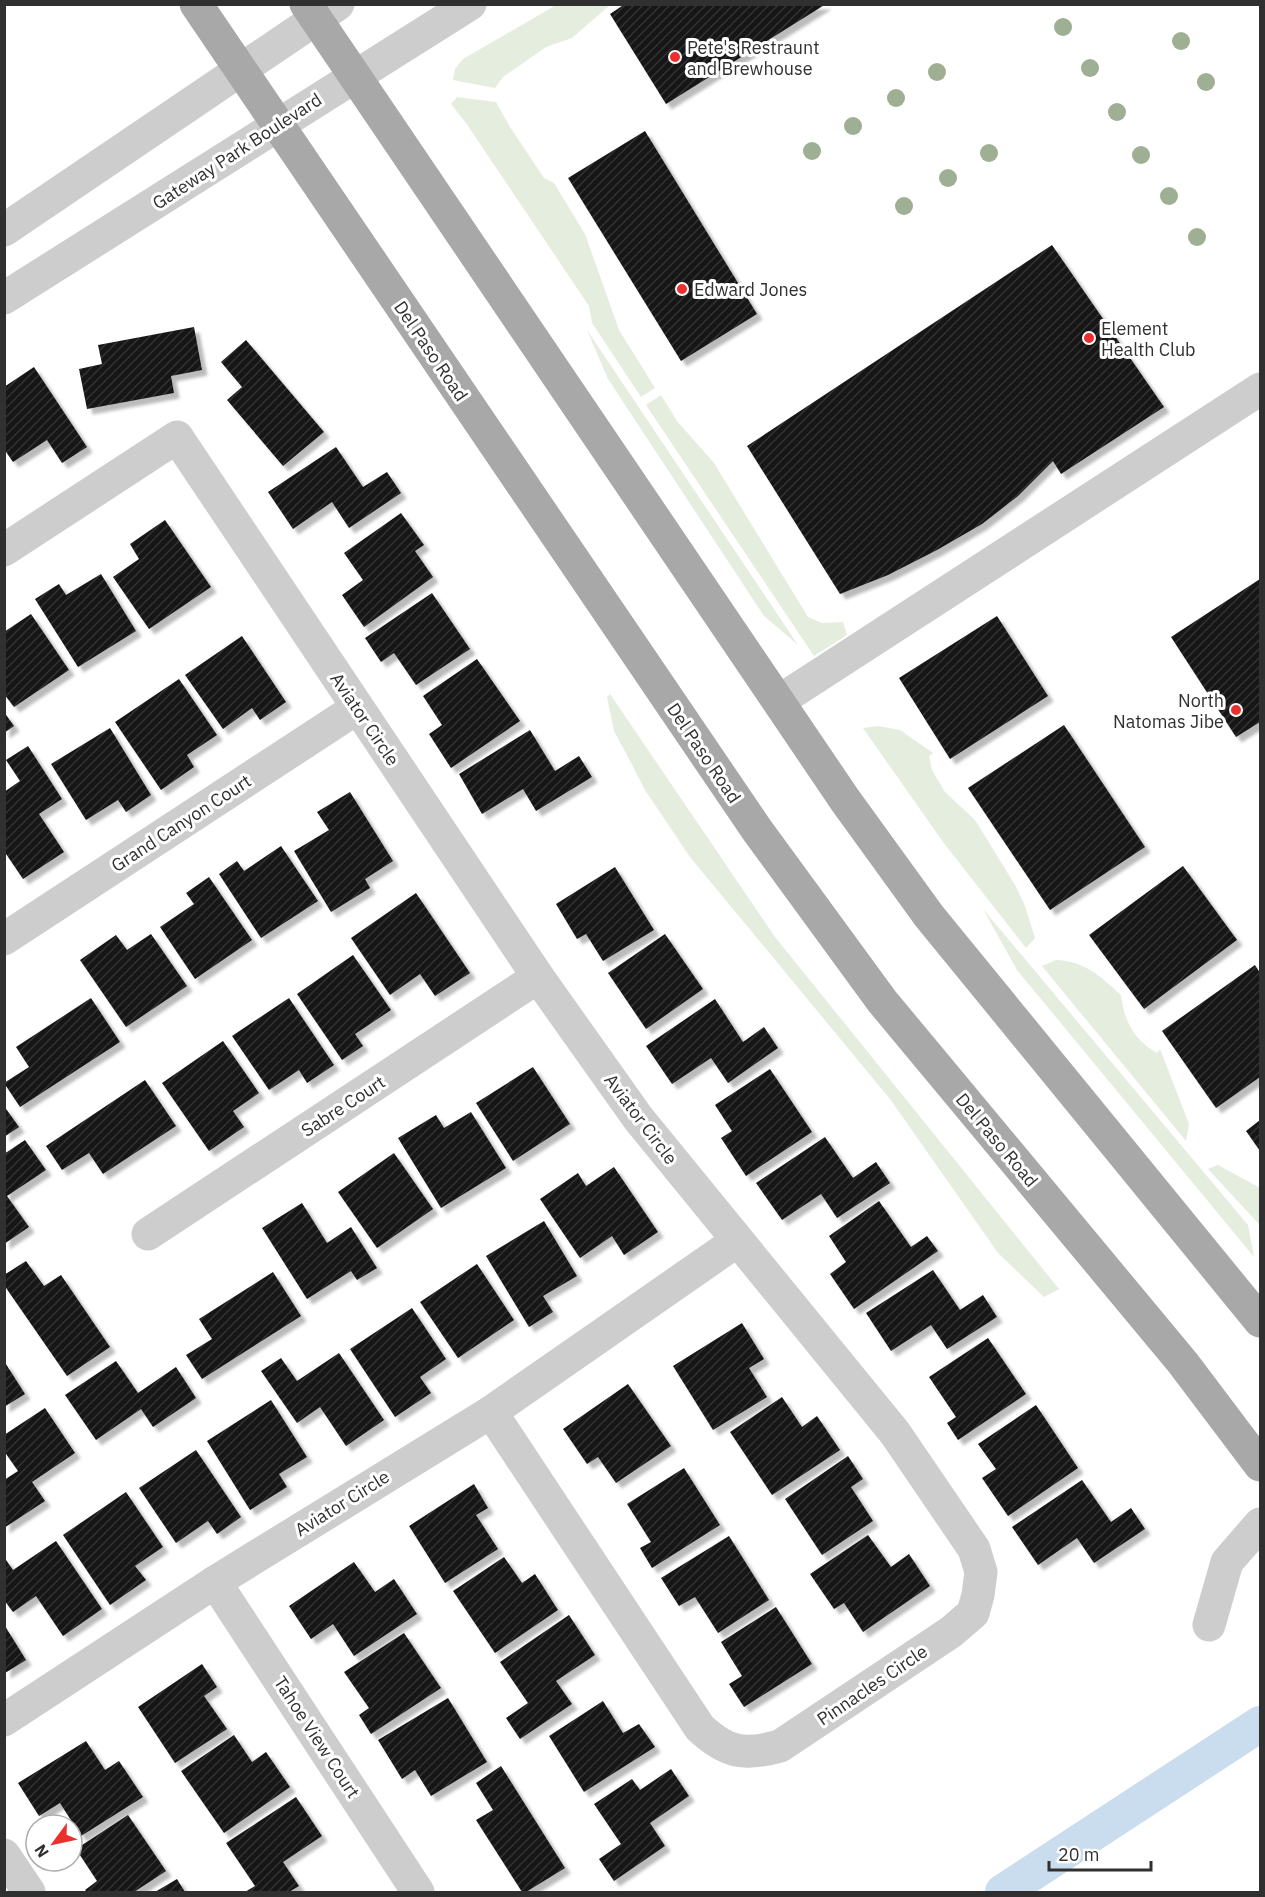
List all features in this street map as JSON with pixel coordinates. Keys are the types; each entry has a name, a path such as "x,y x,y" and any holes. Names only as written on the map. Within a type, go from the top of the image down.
{"main road":[{"name":"Del Paso Road","path":"196,4 757,830 882,1001 1183,1363 1260,1465"},
{"path":"320,10 355,76 779,701 929,916 1260,1321"}],"street":[{"name":"Gateway Park Boulevard","path":"4,298 205,174 277,125 470,4"},
{"path":"4,230 240,71 320,10"},
{"path":"779,701 1260,389"},
{"name":"Aviator Circle","path":"4,550 177,437 538,977 638,1118 737,1241 491,1412 215,1582 4,1720"},
{"name":"Grand Canyon Court","path":"4,939 357,708"},
{"name":"Sabre Court","path":"148,1234 538,977"},
{"name":"Pinnacles Circle","path":"491,1412 700,1728 717,1743 737,1751 758,1752 780,1746 951,1632 973,1613 978,1595 981,1572 974,1549 895,1433 737,1241"},
{"path":"1209,1625 1227,1562 1260,1524"},
{"name":"Tahoe View Court","path":"215,1582 418,1893"},
{"path":"4,1856 29,1893"}],"green space":[{"path":"558,4 610,5 572,38 546,47 503,77 495,88 453,80 455,69 463,59"},
{"path":"457,97 496,102 544,178 554,183 585,234 619,330 655,388 641,397 592,323 589,306 451,104"},
{"path":"587,330 798,645 764,616 608,379"},
{"path":"661,395 677,421 714,463 808,617 822,623 843,622 847,635 814,656 646,405"},
{"path":"610,694 775,937 1059,1289 1044,1297 998,1253 890,1099 690,857 645,790 614,731 607,697"},
{"path":"878,726 900,730 933,753 929,756 932,770 945,792 975,820 1015,885 1025,906 1035,938 1026,948 943,842 863,728"},
{"path":"983,909 1248,1225 1254,1257 1017,970"},
{"path":"1056,960 1076,963 1092,971 1106,982 1121,995 1125,1013 1136,1036 1157,1053 1160,1049 1189,1124 1186,1141 1042,966"},
{"path":"1218,1165 1260,1188 1260,1231 1259,1224 1208,1169"}],"building":[{"path":"625,4 826,4 666,104 610,14"},
{"path":"645,131 757,314 681,361 568,178"},
{"path":"1052,245 1164,407 1061,474 1053,461 1018,496 982,524 937,550 888,575 840,594 747,446"},
{"path":"194,327 202,370 171,376 174,393 87,409 79,369 102,364 98,345"},
{"path":"246,340 324,432 283,466 227,400 242,387 221,362"},
{"path":"34,367 87,447 62,463 47,440 13,462 4,449 4,387"},
{"path":"336,447 363,487 387,472 401,493 349,528 332,502 293,529 268,492"},
{"path":"401,513 424,545 415,551 433,577 364,627 342,595 363,580 344,553"},
{"path":"165,520 211,587 149,629 113,577 139,559 130,544"},
{"path":"101,574 136,631 78,667 35,599 59,584 66,595"},
{"path":"1260,579 1260,722 1236,737 1171,637"},
{"path":"432,593 470,649 416,685 394,653 381,662 365,638"},
{"path":"31,614 69,670 14,707 4,694 4,632"},
{"path":"997,616 1048,696 950,759 899,678"},
{"path":"242,636 286,702 260,720 252,708 223,729 185,675"},
{"path":"477,659 520,721 451,768 429,734 442,725 423,696"},
{"path":"179,679 217,735 187,755 194,767 161,790 115,722"},
{"path":"4,712 14,726 4,733"},
{"path":"1064,725 1145,847 1050,910 968,788"},
{"path":"110,728 151,795 126,812 118,800 86,820 51,764"},
{"path":"530,730 555,771 579,756 592,777 536,811 523,789 482,814 459,774"},
{"path":"28,746 62,799 39,814 64,852 23,879 4,851 4,792 20,781 6,760"},
{"path":"350,792 393,861 365,879 370,888 331,912 294,851 329,830 317,812"},
{"path":"281,846 318,901 261,938 219,874 237,861 244,871"},
{"path":"1183,866 1237,940 1144,1009 1089,935"},
{"path":"615,867 654,930 603,961 586,934 577,939 556,904"},
{"path":"209,877 252,940 195,979 160,927 194,904 186,893"},
{"path":"416,893 470,973 435,996 420,974 390,995 351,938"},
{"path":"151,934 187,986 126,1027 80,960 116,935 127,950"},
{"path":"665,934 703,989 646,1029 608,973"},
{"path":"353,955 391,1010 355,1034 363,1046 342,1060 297,994"},
{"path":"1255,965 1260,973 1260,1077 1216,1108 1162,1031"},
{"path":"91,998 120,1042 20,1107 4,1083 29,1067 16,1047"},
{"path":"289,998 334,1065 307,1083 299,1070 269,1090 232,1036"},
{"path":"715,999 743,1042 764,1027 778,1048 728,1083 711,1058 672,1084 646,1046"},
{"path":"223,1041 259,1093 233,1111 244,1127 209,1151 162,1083"},
{"path":"533,1067 570,1124 513,1161 476,1103"},
{"path":"770,1069 812,1132 746,1176 721,1138 732,1131 715,1105"},
{"path":"145,1080 176,1126 103,1174 89,1153 62,1170 46,1146"},
{"path":"4,1106 19,1127 4,1137"},
{"path":"471,1112 506,1168 441,1208 398,1138 436,1115 444,1128"},
{"path":"1260,1120 1260,1151 1246,1131"},
{"path":"825,1137 853,1178 876,1162 890,1183 837,1218 821,1194 782,1220 756,1183"},
{"path":"25,1140 46,1170 7,1196 29,1227 4,1244 4,1154"},
{"path":"394,1153 433,1209 377,1248 338,1192"},
{"path":"614,1167 658,1232 624,1255 612,1236 580,1258 540,1199 578,1173 586,1186"},
{"path":"879,1201 911,1247 927,1236 938,1251 854,1309 830,1274 846,1262 829,1236"},
{"path":"302,1203 327,1243 351,1227 377,1268 357,1280 351,1271 307,1299 262,1228"},
{"path":"544,1221 577,1276 543,1296 553,1312 529,1327 486,1256"},
{"path":"26,1261 44,1286 61,1275 110,1347 67,1376 4,1285 4,1275"},
{"path":"477,1264 514,1320 458,1358 420,1302"},
{"path":"933,1270 960,1310 983,1295 997,1317 947,1349 931,1325 891,1351 866,1313"},
{"path":"273,1272 301,1316 202,1379 186,1355 212,1339 199,1319"},
{"path":"412,1308 446,1359 420,1377 431,1393 395,1417 350,1349"},
{"path":"742,1323 764,1359 749,1368 767,1397 713,1430 673,1366"},
{"path":"988,1338 1026,1394 958,1440 947,1423 956,1417 929,1377"},
{"path":"339,1353 384,1420 346,1446 320,1407 297,1423 261,1371 281,1358 297,1381"},
{"path":"4,1361 25,1394 4,1407"},
{"path":"116,1361 138,1393 176,1367 196,1398 153,1427 141,1409 96,1440 65,1395"},
{"path":"628,1384 671,1446 616,1483 598,1457 587,1464 563,1429"},
{"path":"782,1397 802,1427 817,1416 840,1450 772,1495 730,1432"},
{"path":"271,1400 307,1457 279,1474 287,1487 250,1510 207,1441"},
{"path":"1036,1405 1078,1468 1008,1516 982,1478 996,1469 978,1444"},
{"path":"45,1408 75,1453 32,1482 45,1501 4,1528 4,1480 18,1471 4,1451 4,1435"},
{"path":"196,1450 241,1517 217,1534 208,1521 176,1543 139,1488"},
{"path":"848,1456 863,1479 851,1487 873,1521 822,1555 785,1499"},
{"path":"684,1468 720,1525 652,1568 640,1548 651,1542 627,1504"},
{"path":"1082,1480 1111,1522 1131,1508 1145,1529 1094,1563 1077,1538 1038,1565 1012,1527"},
{"path":"474,1484 488,1508 476,1515 498,1549 445,1583 409,1526"},
{"path":"126,1492 163,1547 135,1566 146,1580 110,1605 63,1535"},
{"path":"868,1535 891,1567 909,1554 930,1586 863,1632 844,1603 834,1609 810,1574"},
{"path":"729,1536 769,1600 718,1633 695,1597 679,1606 661,1578"},
{"path":"56,1541 102,1609 63,1636 36,1596 13,1612 4,1600 4,1557 13,1570"},
{"path":"504,1557 522,1583 535,1574 558,1610 495,1653 453,1591"},
{"path":"354,1562 375,1592 394,1579 417,1614 354,1656 333,1624 311,1639 289,1606"},
{"path":"776,1607 812,1664 744,1707 729,1684 742,1676 721,1642"},
{"path":"569,1615 595,1655 556,1681 572,1704 520,1739 506,1718 528,1703 500,1662"},
{"path":"5,1626 26,1660 5,1673"},
{"path":"404,1633 441,1688 371,1734 359,1715 369,1708 344,1672"},
{"path":"202,1664 217,1687 204,1696 227,1729 175,1763 138,1707"},
{"path":"448,1698 487,1762 431,1796 415,1770 402,1779 378,1740"},
{"path":"603,1701 623,1733 639,1724 655,1747 584,1792 549,1736"},
{"path":"234,1735 252,1762 266,1752 290,1787 224,1833 181,1771"},
{"path":"86,1741 105,1770 119,1761 143,1797 84,1834 84,1813 66,1813 60,1803 44,1813 37,1813 18,1783"},
{"path":"501,1766 565,1868 526,1892 522,1892 476,1820 493,1810 476,1783"},
{"path":"671,1769 689,1796 650,1823 665,1846 614,1881 599,1859 621,1844 594,1804 632,1779 640,1790"},
{"path":"296,1797 322,1836 283,1862 299,1886 289,1892 245,1892 255,1886 226,1843"},
{"path":"128,1815 166,1871 134,1892 87,1892 85,1890 97,1881 84,1861 84,1844"},
{"path":"177,1879 185,1892 155,1892"}],"waterway":[{"path":"1003,1892 1260,1724"}],"place":[{"name":"Pete's Restraunt and Brewhouse","path":"675,57"},
{"name":"Edward Jones","path":"682,289"},
{"name":"Element Health Club","path":"1089,338"},
{"name":"North Natomas Jibe","path":"1236,710"}]}
